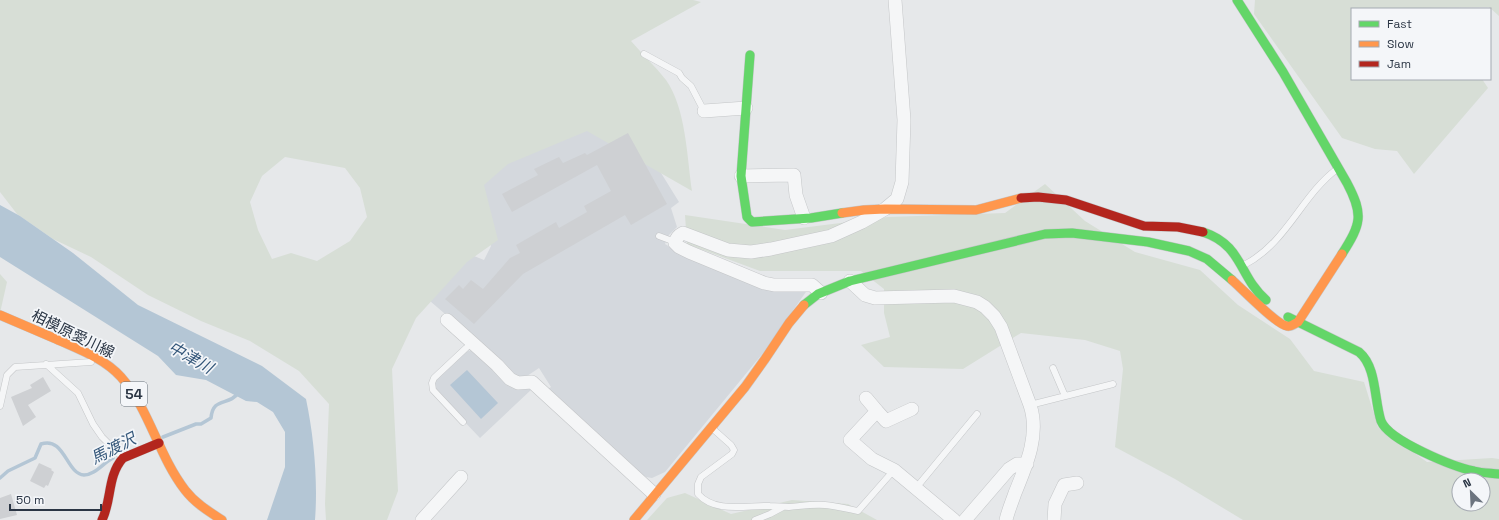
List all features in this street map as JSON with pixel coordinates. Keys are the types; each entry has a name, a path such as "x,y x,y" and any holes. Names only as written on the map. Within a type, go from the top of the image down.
{"street":[{"path":"821,293 812,285 774,285 757,280 679,247 675,242 677,237 683,233 728,250 744,252 758,251 830,236 862,222 885,209 897,198 902,182 904,120 895,0"},
{"path":"634,520 654,494 712,428 760,367 799,309 809,300 821,293 850,282 1045,234 1072,233 1148,242 1189,251 1207,259 1220,269 1257,304 1285,326 1291,326 1298,322 1353,236 1359,220 1357,206 1338,168 1280,66 1237,0"},
{"path":"750,55 741,176 747,217 752,222 811,218 864,210 976,210 988,208 1017,198 1036,196 1058,198 1076,202 1143,226 1165,226 1207,233 1225,244 1242,266 1256,290 1273,305"},
{"path":"704,111 746,108"},
{"path":"741,176 794,175 796,195 804,218"},
{"path":"850,282 865,295 875,298 954,296 977,302 985,307 994,316 1001,327 1030,405 1034,426 1027,464 1006,520"},
{"path":"1283,313 1359,352 1365,357 1370,367 1382,423 1388,431 1404,443 1457,466 1474,471 1499,474"},
{"name":"相模原愛川線","path":"0,315 96,358 112,368 127,384 146,416 170,470 179,483 209,517 222,520"},
{"path":"448,320 510,379 518,383 532,382 654,494"},
{"path":"866,398 886,421 912,409"},
{"path":"877,411 850,440 872,459 894,470 954,520"},
{"path":"102,520 105,514 115,467 118,462 123,458 159,443"},
{"path":"965,520 1009,469 1017,464 1027,464"},
{"path":"424,519 461,477"},
{"path":"1054,520 1055,504 1064,485 1077,484"}],"lane":[{"path":"644,54 679,73 691,86 704,111"},
{"path":"1242,266 1265,251 1277,240 1325,178 1338,168"},
{"path":"659,236 675,242"},
{"path":"463,422 433,390 432,383 434,378 473,343"},
{"path":"0,406 7,374 15,367 46,364 90,363 96,358"},
{"path":"46,364 78,393 93,424 102,437 123,458"},
{"path":"1053,368 1065,396"},
{"path":"1030,405 1113,384"},
{"path":"916,488 977,414"},
{"path":"712,428 731,445 734,450 732,454 701,477 698,484 698,494 703,500 728,507 749,508 826,505 858,511 894,470"},
{"path":"755,520 783,507"}],"shaded area":[{"path":"0,0 693,0 701,2 631,41 662,75 673,91 682,118 685,133 692,191 587,131 508,164 484,185 498,240 467,262 416,318 392,369 398,491 387,520 326,520 325,504 329,404 299,371 250,341 201,321 148,295 91,257 53,239 17,214 0,192","holes":["285,157 345,168 360,188 367,217 350,241 317,261 291,253 272,259 258,230 250,202 262,176"]},
{"path":"1255,0 1499,0 1499,16 1489,7 1351,8 1351,80 1483,80 1488,88 1414,174 1397,151 1375,149 1342,138 1254,14"},
{"path":"624,113 679,202 671,208 677,227 669,235 665,244 678,252 808,289 763,353 665,472 652,478 646,477 640,473 548,389 551,387 539,368 524,378 516,375 430,301 469,254 484,260 491,246 473,193 489,170"},
{"path":"1045,184 1085,221 1135,252 1200,270 1238,305 1290,339 1314,371 1364,382 1378,427 1427,462 1492,458 1499,459 1499,520 1243,520 1175,479 1115,447 1123,369 1120,351 1085,340 1021,333 963,369 884,367 861,345 890,337 884,313 884,289 861,271 760,271 687,244 685,215 785,230 888,217 1005,213"},
{"path":"0,274 7,282 0,313"},
{"path":"472,350 532,389 480,438 438,394 434,383 436,378 462,353"},
{"path":"685,493 731,514 792,500 848,504 877,520 647,520 667,498"}],"water":[{"name":"中津川","path":"0,205 20,216 73,253 138,305 262,366 306,399 315,459 315,520 267,520 285,467 285,432 273,412 257,402 246,401 206,380 176,375 158,356 0,257"},
{"path":"467,370 498,403 481,419 450,385"}],"building":[{"path":"628,133 667,204 631,225 625,215 523,274 474,324 445,299 459,285 463,289 471,280 483,289 510,258 520,253 516,245 556,222 559,228 587,212 584,206 611,191 597,165 512,212 502,194 538,175 534,169 559,157 563,163 585,153 587,155"},
{"path":"43,377 51,391 28,405 36,417 23,426 11,397 32,388 30,385"},
{"path":"39,463 52,469 51,470 54,472 48,486 46,485 44,488 30,481"},
{"path":"11,494 17,515 0,519 0,498"}],"waterway":[{"name":"馬渡沢","path":"163,437 196,424 201,424 211,418 212,411 218,404 235,397 239,392"},
{"name":"馬渡沢","path":"0,478 8,471 35,458 41,444 49,443 55,445 73,469 84,475 92,473 113,458"}],"traffic: fast":[{"path":"1237,0 1283,72 1347,183 1356,203 1358,212 1356,227 1342,254"},
{"path":"750,55 741,176 747,217 752,222 811,218 842,213"},
{"path":"1203,232 1226,245 1239,262 1250,282 1266,300"},
{"path":"804,305 818,294 850,281 1045,234 1072,233 1148,242 1189,251 1207,259 1232,280"},
{"path":"1288,317 1359,352 1365,358 1372,375 1381,421 1386,429 1396,437 1438,459 1465,469 1477,472 1499,474"}],"traffic: slow":[{"path":"842,213 885,209 976,210 1021,198"},
{"path":"1232,280 1275,320 1290,326 1298,322 1342,254"},
{"path":"634,520 745,387 789,323 804,305"},
{"path":"0,315 82,350 99,359 114,370 131,390 147,418 168,462 185,490 197,503 222,520"}],"traffic: jam":[{"path":"1021,198 1038,197 1066,200 1144,226 1178,227 1203,232"},
{"path":"102,520 114,472 123,458 159,443"}]}
